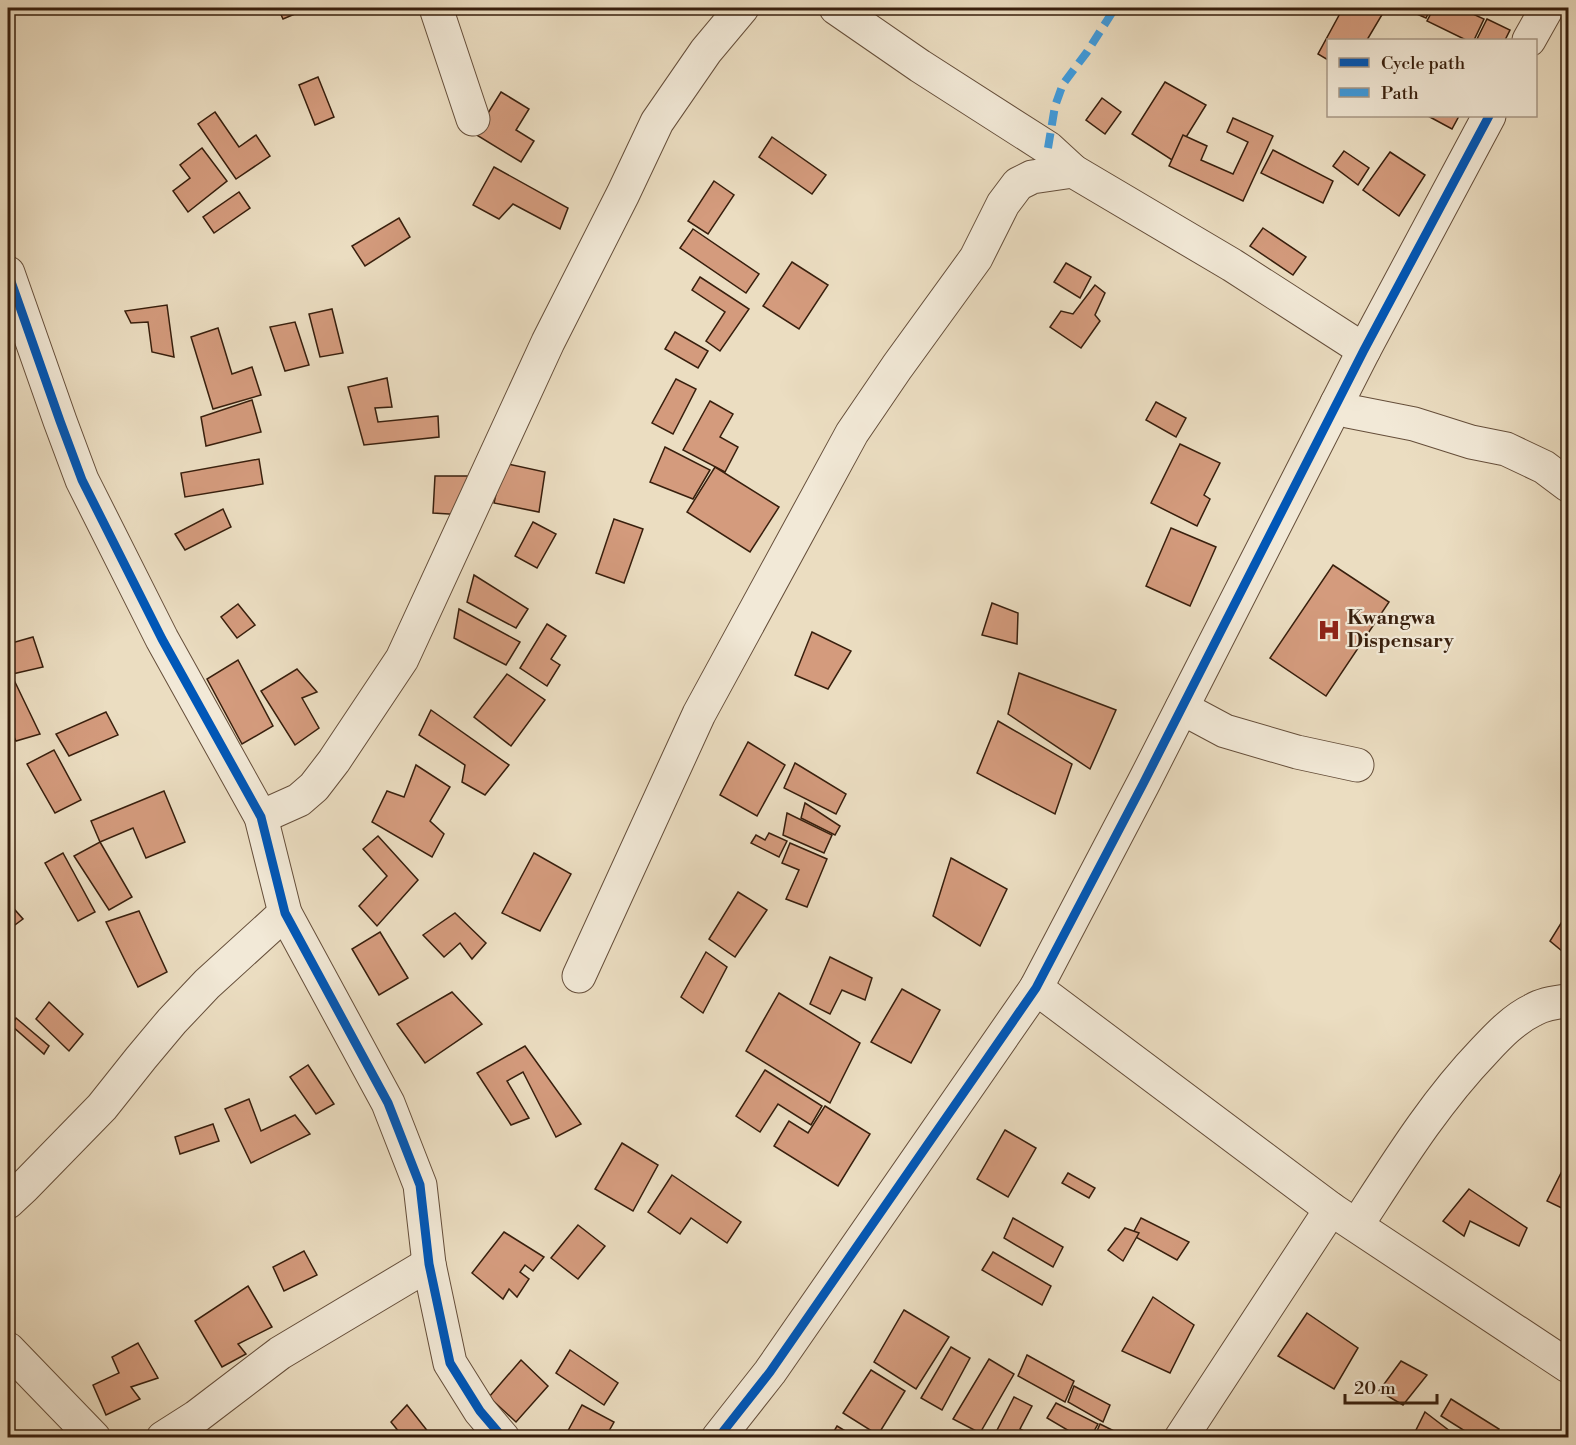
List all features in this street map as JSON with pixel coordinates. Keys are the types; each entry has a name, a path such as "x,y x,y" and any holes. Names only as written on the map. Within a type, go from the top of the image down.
{"street":[{"path":"436,8 473,119"},
{"path":"261,817 299,800 314,787 402,659 548,342 657,122 706,51 742,8"},
{"path":"836,8 920,66 1048,148 1073,171 1232,265 1364,350"},
{"path":"1530,39 1547,8"},
{"path":"718,1437 770,1372 1036,988 1143,784 1364,350 1488,117"},
{"path":"579,976 699,714 852,433 976,258 1003,204 1018,184 1032,177 1073,171"},
{"path":"8,273 82,480 162,639 261,817 285,913 388,1103 420,1185 429,1264 450,1363 480,1411 503,1437"},
{"path":"1337,403 1348,411 1414,424 1471,442 1506,449 1544,467 1569,485"},
{"path":"1182,708 1225,731 1297,752 1357,765"},
{"path":"8,1202 102,1107 157,1039 207,984 285,913"},
{"path":"1036,988 1344,1217 1569,1366"},
{"path":"1181,1437 1344,1217 1422,1127 1453,1084 1496,1038 1533,1010 1569,1001"},
{"path":"163,1437 196,1417 280,1353 429,1264"},
{"path":"8,1349 94,1437"}],"building":[{"path":"278,8 309,8 283,19"},
{"path":"1343,8 1386,8 1368,39 1327,39 1327,59 1318,54"},
{"path":"1403,8 1431,8 1426,18"},
{"path":"1434,8 1460,8 1484,19 1474,39 1464,39 1427,21"},
{"path":"1487,19 1510,30 1506,39 1477,39"},
{"path":"318,77 334,117 315,125 299,85"},
{"path":"1165,82 1206,105 1172,160 1132,134"},
{"path":"501,92 529,109 516,130 534,141 521,162 475,134"},
{"path":"1102,98 1121,112 1105,134 1086,120"},
{"path":"215,112 239,147 256,135 270,156 236,179 198,124"},
{"path":"1430,117 1458,117 1452,129"},
{"path":"1233,118 1273,136 1243,201 1169,166 1183,135 1207,146 1201,160 1233,174 1248,142 1227,132"},
{"path":"772,137 826,175 812,194 759,157"},
{"path":"202,148 227,181 188,212 173,191 190,178 180,165"},
{"path":"1273,150 1333,181 1323,203 1261,173"},
{"path":"1344,151 1369,168 1358,185 1333,166"},
{"path":"1390,152 1425,175 1399,216 1363,190"},
{"path":"494,167 568,208 560,229 513,204 499,219 473,205"},
{"path":"714,181 734,195 708,234 688,221"},
{"path":"239,192 250,208 214,233 203,217"},
{"path":"399,218 410,237 365,266 352,246"},
{"path":"1263,228 1306,257 1293,275 1250,246"},
{"path":"693,229 759,274 746,293 680,248"},
{"path":"792,262 828,285 799,329 763,306"},
{"path":"1066,263 1091,277 1080,298 1054,282"},
{"path":"700,277 749,309 720,351 706,341 725,312 692,290"},
{"path":"1095,285 1105,293 1095,315 1100,321 1081,348 1050,327 1061,311 1073,314"},
{"path":"167,305 174,357 152,352 148,322 131,323 125,311"},
{"path":"332,309 343,353 320,357 309,314"},
{"path":"295,322 309,365 285,371 270,327"},
{"path":"218,328 232,374 252,367 261,395 213,409 191,337"},
{"path":"675,332 708,351 698,368 665,349"},
{"path":"387,378 392,407 375,408 378,422 438,416 439,437 364,445 348,387"},
{"path":"676,379 696,389 673,434 652,423"},
{"path":"252,400 261,432 206,446 201,417"},
{"path":"710,401 733,414 720,437 738,447 725,472 683,450"},
{"path":"1156,402 1186,418 1176,437 1146,420"},
{"path":"1180,444 1220,463 1204,495 1210,499 1197,526 1151,503"},
{"path":"665,447 710,470 693,499 650,482"},
{"path":"259,459 263,484 185,497 181,473"},
{"path":"503,463 545,472 539,512 494,503"},
{"path":"715,467 779,507 750,552 687,512"},
{"path":"435,476 473,476 465,515 433,513"},
{"path":"223,509 231,527 185,550 175,534"},
{"path":"614,519 643,529 624,583 596,573"},
{"path":"533,522 556,534 537,568 515,556"},
{"path":"1171,528 1216,547 1190,606 1146,586"},
{"name":"Kwangwa Dispensary","path":"1333,565 1389,602 1326,696 1270,658"},
{"path":"474,575 528,609 516,628 467,602"},
{"path":"992,603 1018,613 1017,644 982,635"},
{"path":"238,604 255,625 237,638 221,617"},
{"path":"459,609 520,642 506,665 454,638"},
{"path":"547,624 566,636 551,659 560,665 547,686 520,668"},
{"path":"812,632 851,651 828,689 795,675"},
{"path":"33,637 43,667 8,675 8,644"},
{"path":"238,660 273,726 242,744 207,679"},
{"path":"297,669 317,692 302,698 319,728 295,745 261,691"},
{"path":"1019,673 1116,710 1090,769 1008,714"},
{"path":"507,674 545,700 511,746 474,717"},
{"path":"14,680 40,734 16,741 8,724 8,683"},
{"path":"431,710 509,765 485,795 462,782 465,765 419,735"},
{"path":"106,712 118,735 69,756 56,734"},
{"path":"998,721 1072,764 1055,814 977,773"},
{"path":"748,742 785,765 757,816 720,795"},
{"path":"54,750 81,800 55,813 27,764"},
{"path":"795,763 846,794 836,814 784,788"},
{"path":"416,765 450,787 430,821 444,834 432,857 372,822 387,791 404,797"},
{"path":"164,791 185,842 146,858 133,828 100,842 91,821"},
{"path":"805,803 840,826 835,835 801,818"},
{"path":"787,813 832,835 824,853 783,835"},
{"path":"769,833 787,841 779,857 751,843 756,835 765,840"},
{"path":"378,836 418,880 377,926 359,906 387,876 363,849"},
{"path":"100,842 132,897 109,910 74,856"},
{"path":"790,843 827,859 807,907 786,899 799,870 782,863"},
{"path":"63,853 95,912 78,921 45,863"},
{"path":"534,853 571,874 540,931 502,913"},
{"path":"951,858 1007,889 980,946 933,916"},
{"path":"738,892 767,910 735,957 709,939"},
{"path":"8,902 23,919 8,930"},
{"path":"139,911 167,972 138,987 106,922"},
{"path":"1568,912 1568,956 1550,941"},
{"path":"455,913 486,943 472,959 460,943 444,957 423,935"},
{"path":"380,932 408,978 379,995 352,949"},
{"path":"706,952 727,967 703,1013 681,997"},
{"path":"830,957 872,978 865,1000 842,990 830,1014 810,1004"},
{"path":"902,989 940,1010 911,1063 871,1042"},
{"path":"452,992 482,1024 425,1063 397,1024"},
{"path":"779,993 860,1043 830,1103 746,1051"},
{"path":"49,1002 83,1034 69,1051 36,1019"},
{"path":"16,1018 49,1046 44,1054 12,1026"},
{"path":"525,1046 581,1124 556,1137 523,1072 507,1081 529,1118 511,1125 477,1073"},
{"path":"308,1065 334,1104 316,1114 290,1077"},
{"path":"765,1070 822,1106 811,1125 778,1104 760,1132 736,1116"},
{"path":"249,1099 261,1131 295,1115 310,1134 251,1163 225,1109"},
{"path":"825,1106 870,1134 838,1186 774,1146 789,1121 808,1133"},
{"path":"213,1124 219,1141 180,1154 175,1137"},
{"path":"1005,1130 1036,1148 1008,1197 977,1179"},
{"path":"622,1143 658,1165 633,1211 595,1189"},
{"path":"1568,1159 1568,1211 1547,1201"},
{"path":"1068,1173 1095,1188 1089,1198 1062,1183"},
{"path":"672,1175 741,1222 727,1243 691,1218 680,1234 648,1212"},
{"path":"1469,1189 1527,1228 1519,1246 1470,1221 1464,1236 1443,1221"},
{"path":"1013,1218 1063,1247 1053,1267 1004,1238"},
{"path":"1141,1218 1189,1242 1177,1260 1132,1235"},
{"path":"578,1225 605,1246 578,1279 551,1258"},
{"path":"1125,1228 1139,1233 1123,1261 1108,1250"},
{"path":"504,1232 544,1257 533,1271 525,1265 520,1272 529,1279 517,1297 509,1289 503,1299 472,1273"},
{"path":"304,1251 317,1275 284,1291 273,1267"},
{"path":"993,1252 1051,1286 1042,1305 982,1270"},
{"path":"248,1286 272,1327 238,1344 246,1354 222,1367 195,1321"},
{"path":"1153,1297 1194,1325 1170,1373 1122,1351"},
{"path":"904,1310 949,1337 916,1389 874,1362"},
{"path":"1307,1313 1358,1348 1334,1389 1278,1356"},
{"path":"138,1343 158,1378 131,1387 140,1399 106,1415 93,1385 119,1373 112,1357"},
{"path":"951,1347 970,1358 942,1410 921,1398"},
{"path":"570,1350 618,1383 604,1405 556,1373"},
{"path":"1027,1355 1074,1381 1065,1402 1018,1376"},
{"path":"989,1359 1014,1374 980,1433 953,1419"},
{"path":"521,1360 548,1386 516,1422 489,1397"},
{"path":"1401,1361 1427,1375 1403,1405 1379,1391"},
{"path":"871,1370 905,1391 878,1435 843,1413"},
{"path":"1074,1386 1110,1405 1103,1422 1068,1402"},
{"path":"1014,1397 1032,1406 1020,1429 1037,1438 993,1438"},
{"path":"1451,1399 1499,1429 1493,1438 1476,1438 1441,1416"},
{"path":"1056,1403 1098,1424 1090,1438 1081,1438 1047,1418"},
{"path":"407,1405 433,1438 404,1438 391,1422"},
{"path":"582,1405 614,1422 605,1438 564,1438"},
{"path":"1425,1412 1459,1438 1412,1438"},
{"path":"1100,1424 1126,1437 1094,1438"},
{"path":"837,1426 857,1438 830,1438"}],"marked path":[{"path":"1048,148 1055,106 1063,84 1115,8"}],"cycle path":[{"path":"718,1438 770,1372 1036,988 1143,784 1364,350 1488,117"},
{"path":"8,273 82,480 162,639 261,817 285,913 388,1103 420,1185 429,1264 450,1363 480,1411 503,1438"}],"place":[{"name":"Kwangwa Dispensary","path":"1329,630"}]}
